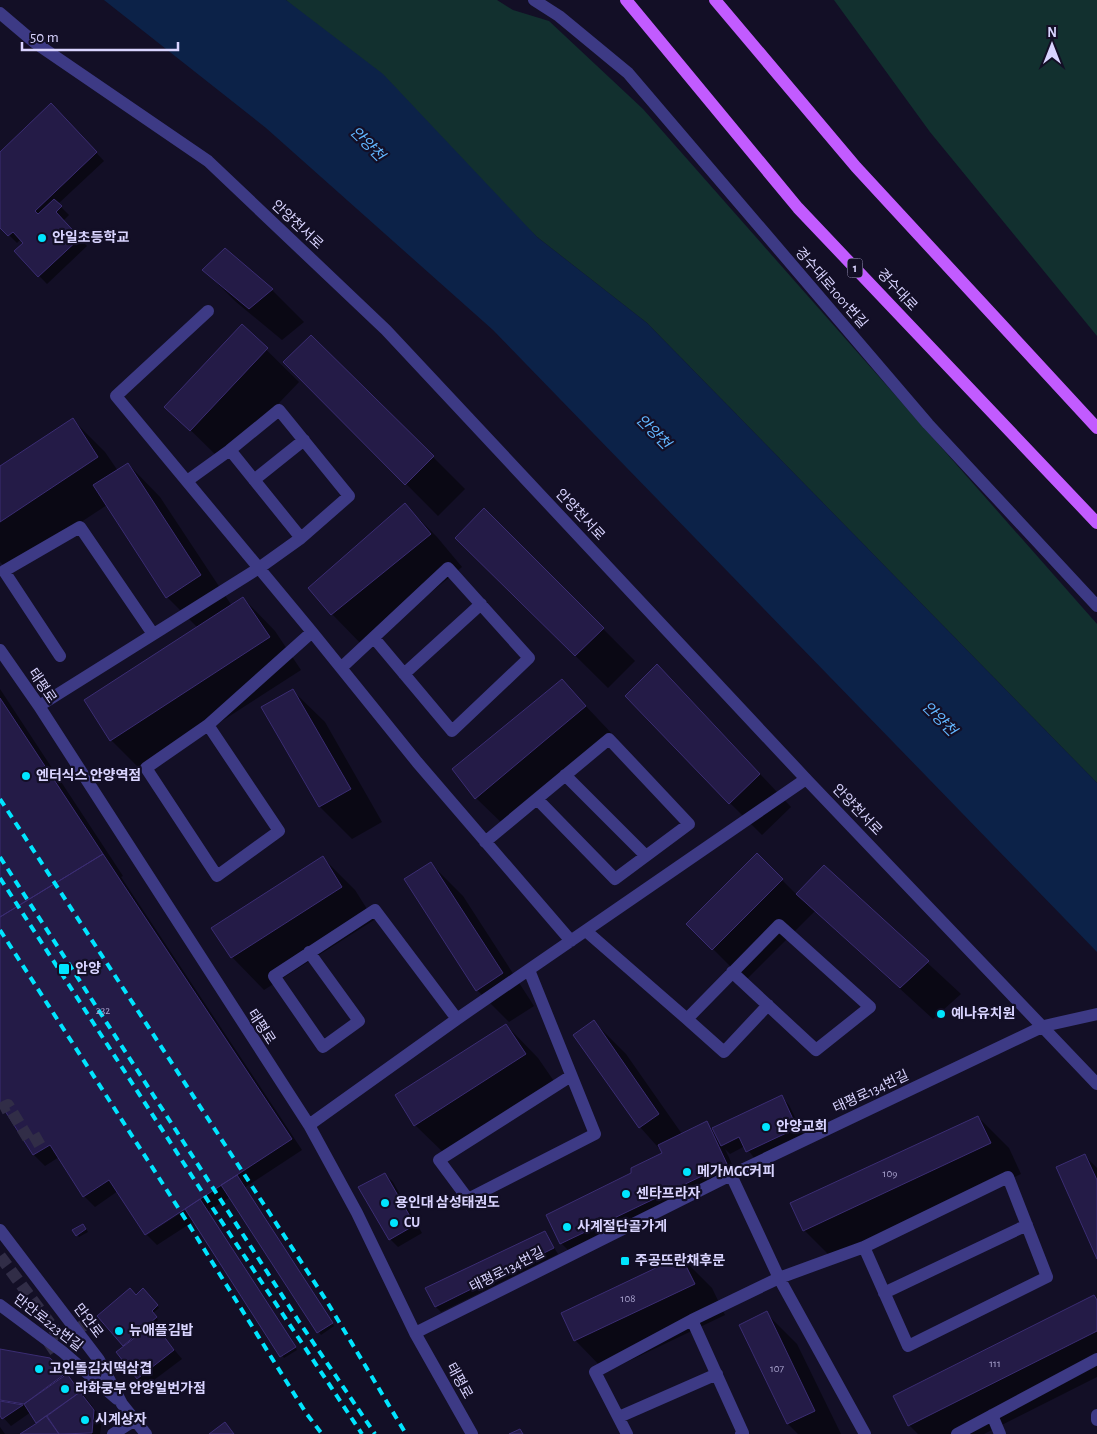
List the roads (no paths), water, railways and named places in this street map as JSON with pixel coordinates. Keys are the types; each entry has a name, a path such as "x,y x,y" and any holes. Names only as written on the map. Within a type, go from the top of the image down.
{"main road":[{"name":"경수대로","path":"626,0 798,208 1097,524"},
{"path":"715,0 856,167 1097,428"}],"street":[{"name":"경수대로1001번길","path":"534,0 559,16 628,73 928,424 1097,606"},
{"name":"안양천서로","path":"0,13 34,42 208,162 392,337 806,779 1044,1026 1097,1084"},
{"path":"208,311 116,396 342,668 417,762 571,941"},
{"path":"39,706 259,568 301,538 349,496 279,410 230,450 187,481"},
{"path":"254,480 304,440"},
{"path":"230,450 301,538"},
{"path":"60,656 4,571 80,527 153,634"},
{"path":"342,668 448,568 529,658 452,731 374,638"},
{"path":"404,674 481,604"},
{"path":"208,725 279,831 218,876 146,768 208,725 312,632"},
{"name":"태평로","path":"0,650 39,706 309,1125 357,1213 415,1333 472,1434"},
{"path":"485,842 609,739 689,824 615,879 537,799"},
{"path":"565,776 646,856"},
{"path":"309,1125 457,1019 806,779"},
{"path":"309,952 359,1020 323,1047 274,976 309,952 375,910 457,1019"},
{"path":"687,1019 732,972 778,925 870,1007 816,1050 732,972"},
{"path":"586,931 724,1052 768,1005"},
{"path":"529,970 572,1076 595,1134 468,1199 439,1160 572,1076"},
{"name":"태평로134번길","path":"415,1333 731,1175 1044,1026 1097,1014"},
{"path":"731,1175 779,1278 865,1434"},
{"path":"627,1434 595,1372 692,1320 779,1278 864,1247 1008,1177 1048,1277 908,1346 864,1247"},
{"path":"884,1293 1027,1225"},
{"name":"만안로","path":"0,1230 99,1360 122,1404 146,1434"},
{"name":"만안로223번길","path":"0,1305 63,1352 122,1404"},
{"path":"692,1320 744,1433 742,1434"},
{"path":"957,1434 1097,1358"},
{"path":"619,1418 717,1374"},
{"path":"992,1415 1000,1434"},
{"path":"1097,1415 1097,1420"},
{"path":"114,1434 135,1420"}],"water":[{"name":"안양천","path":"104,0 286,0 383,74 537,237 647,323 1097,783 1097,952 493,330 266,128"}],"tunnel":[{"path":"0,1109 8,1105 31,1143 45,1135"},
{"path":"0,1256 62,1340"},
{"path":"47,1350 84,1325"}],"railway":[{"path":"0,799 326,1300 406,1434"},
{"path":"0,857 298,1320 375,1434"},
{"path":"0,878 210,1204 362,1434"},
{"path":"0,930 186,1220 306,1413 322,1434"}],"place":[{"name":"안일초등학교","path":"42,238"},
{"name":"엔터식스 안양역점","path":"26,776"},
{"name":"안양","path":"64,969"},
{"name":"예나유치원","path":"941,1014"},
{"name":"안양교회","path":"766,1127"},
{"name":"메가MGC커피","path":"687,1172"},
{"name":"센타프라자","path":"626,1194"},
{"name":"용인대 삼성태권도","path":"385,1203"},
{"name":"CU","path":"394,1223"},
{"name":"사계절단골가게","path":"567,1227"},
{"name":"주공뜨란채후문","path":"625,1261"},
{"name":"뉴애플김밥","path":"119,1331"},
{"name":"고인돌김치떡삼겹","path":"39,1369"},
{"name":"라화쿵부 안양일번가점","path":"65,1389"},
{"name":"시계상자","path":"85,1420"}]}
